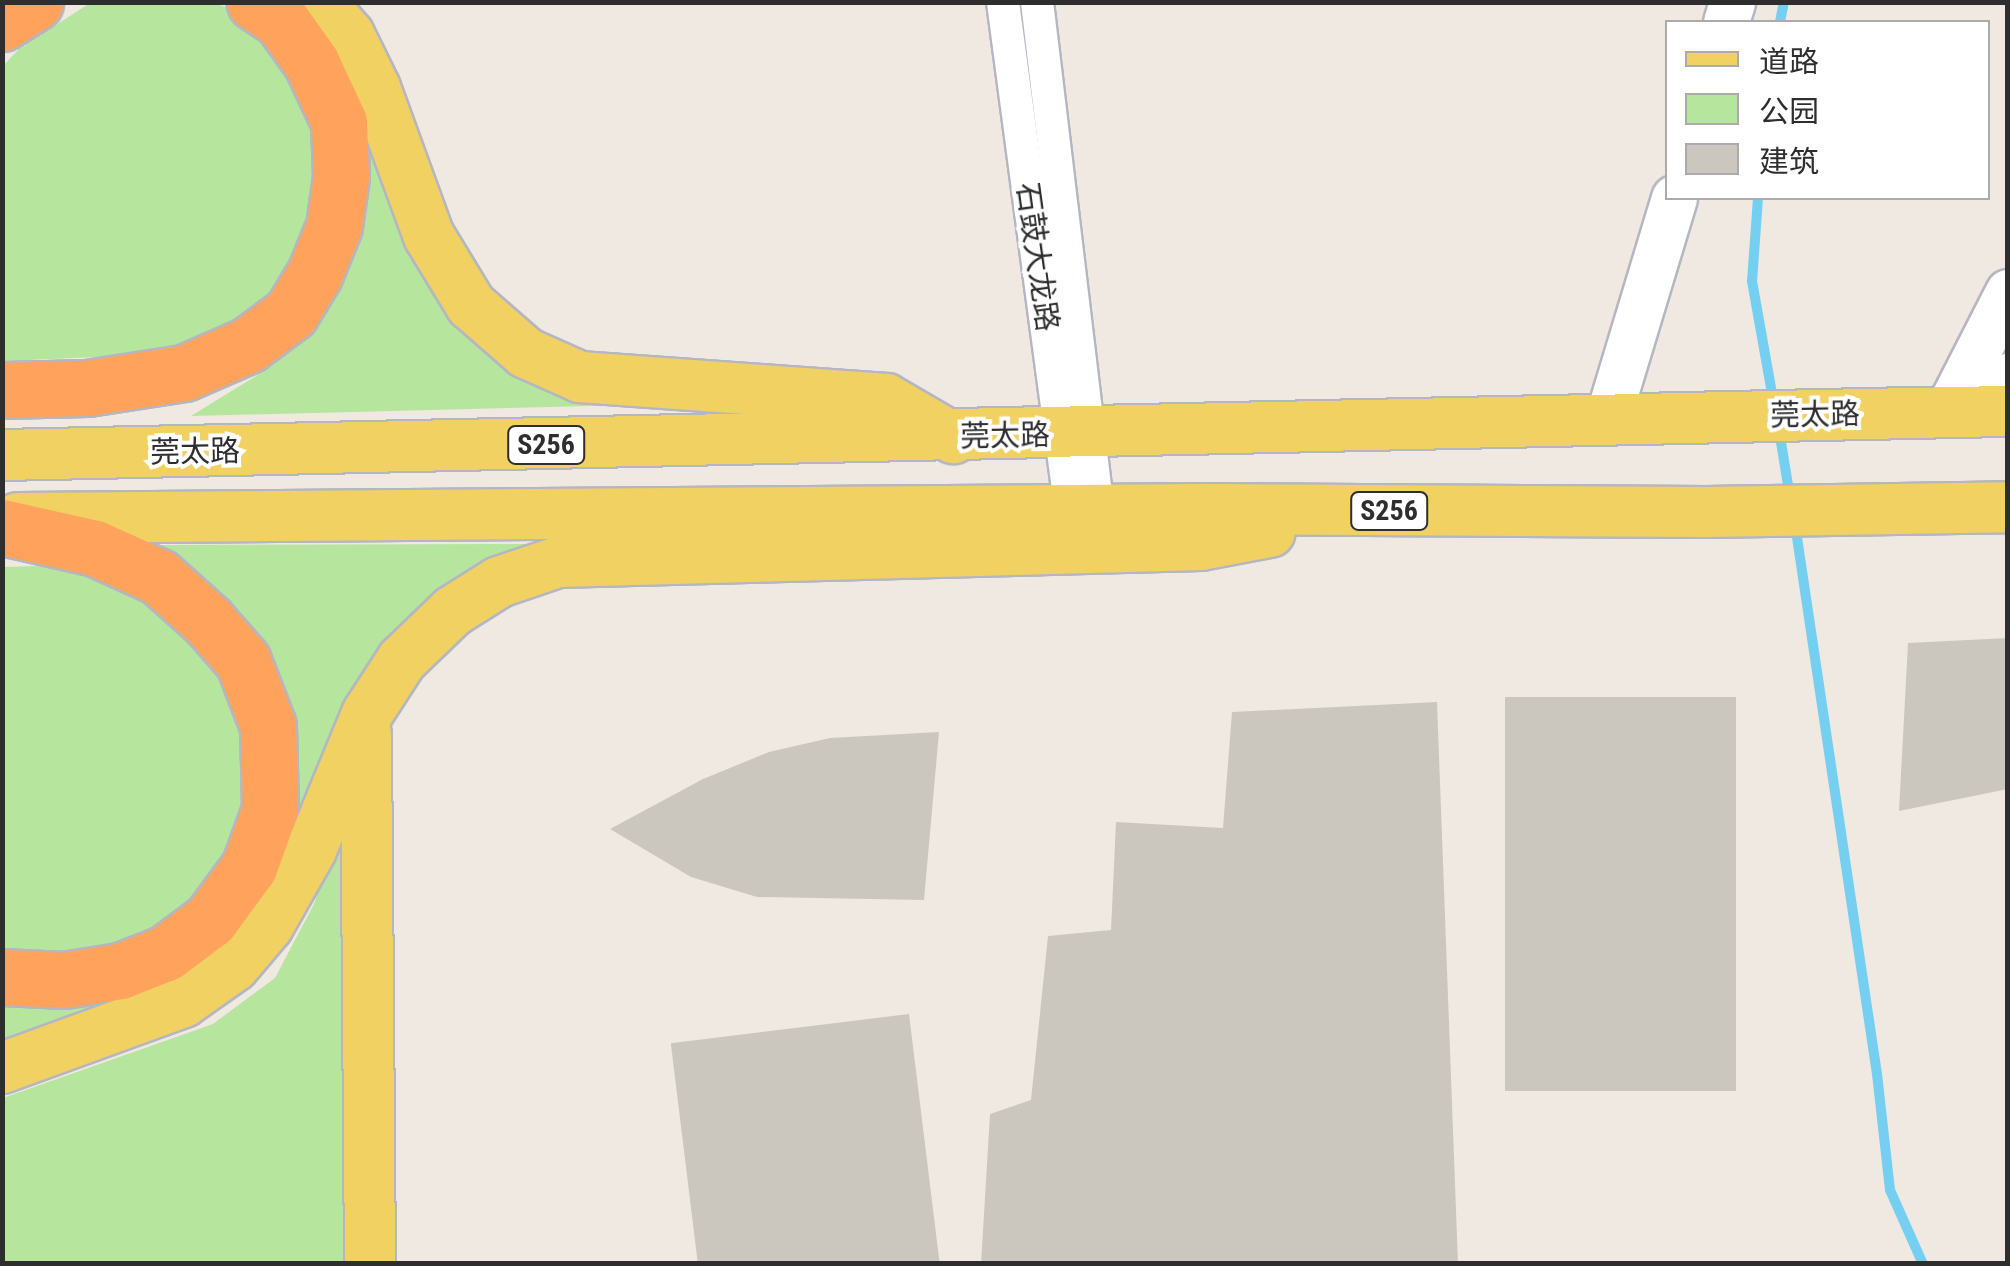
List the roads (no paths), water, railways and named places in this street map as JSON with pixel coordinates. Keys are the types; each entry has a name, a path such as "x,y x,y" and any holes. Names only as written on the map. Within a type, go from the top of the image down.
{"highway":[{"path":"2,23 36,2"},
{"path":"2,390 87,388 184,373 248,345 291,313 316,273 334,226 341,177 339,122 312,62 280,20 254,2"},
{"path":"2,527 95,548 158,578 208,620 243,661 268,726 270,810 249,867 210,920 166,953 120,971 64,980 2,976"}],"main road":[{"path":"320,2 349,35 375,88 429,236 471,305 526,354 580,377 886,400 953,438"},
{"name":"莞太路","path":"2,455 953,438 1840,415 1988,403"},
{"name":"S256","path":"2,518 1337,510 1706,512 2008,507"},
{"path":"2,1068 183,1002 234,966 268,926 311,850 368,714 402,660 453,611 499,582 558,562 1200,544 1272,532 1337,510"},
{"path":"368,714 370,1264"}],"street":[{"name":"石鼓大龙路","path":"1003,2 1085,511"},
{"name":"石鼓大龙路","path":"1037,2 1075,434"},
{"path":"1608,420 1673,200"},
{"path":"1988,403 2008,292"}],"waterway":[{"path":"1780,20 1784,2"},
{"path":"1758,200 1752,281 1774,404"},
{"path":"1779,430 1790,497"},
{"path":"1795,524 1877,1074 1890,1190 1923,1264"}]}
